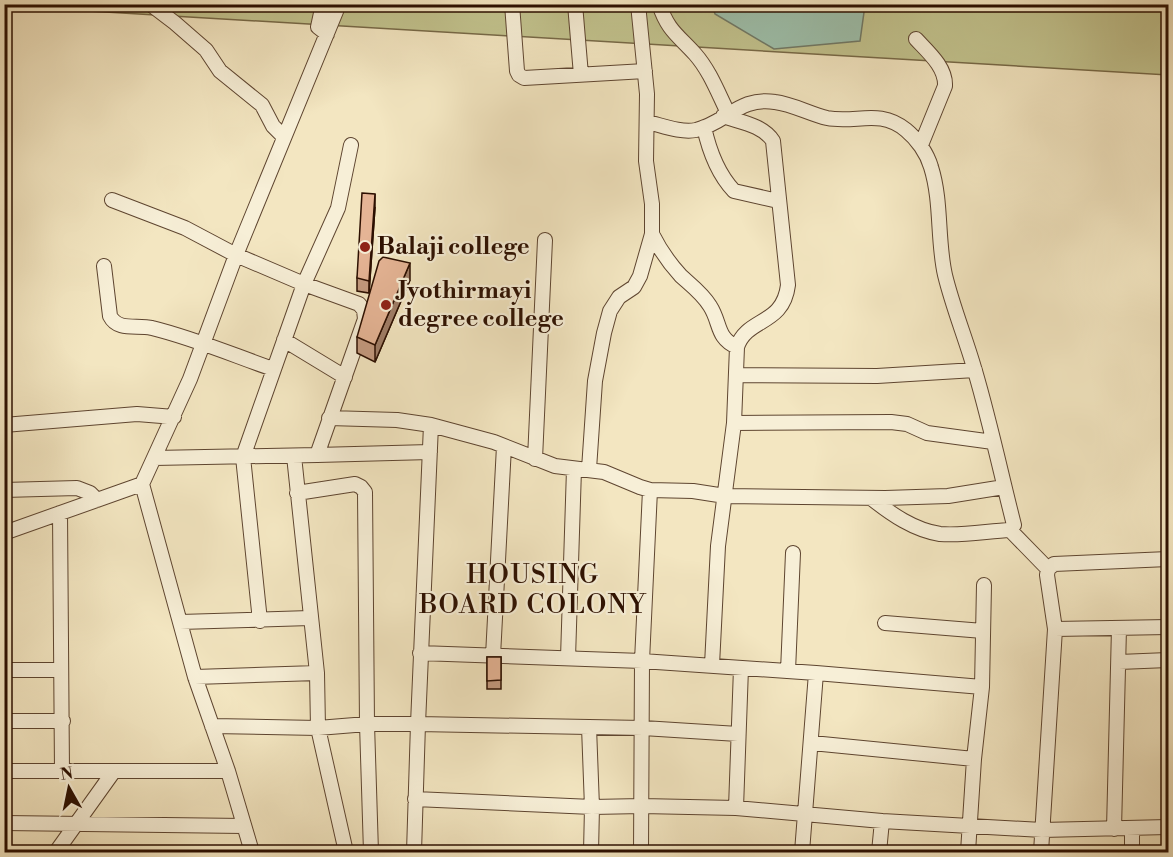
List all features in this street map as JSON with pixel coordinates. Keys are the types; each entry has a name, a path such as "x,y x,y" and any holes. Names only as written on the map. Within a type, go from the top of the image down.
{"street":[{"path":"150,4 206,50 220,71 262,105 273,126 284,137"},
{"path":"323,4 318,27 327,34"},
{"path":"252,852 228,771 195,677 142,484 174,417 204,344 236,255 339,4"},
{"path":"512,4 517,71 524,78 645,71"},
{"path":"575,4 581,75"},
{"path":"590,469 595,381 604,333 610,311 619,297 634,287 640,276 652,234 652,204 646,161 648,94 638,4"},
{"path":"659,4 672,33 695,54 706,70 726,115 759,129 768,134 773,141 778,201 788,269 787,298 782,308 745,334 737,347 734,423 718,546 712,665"},
{"path":"916,39 946,79 921,145"},
{"path":"647,122 694,130 704,127 740,106 756,101 766,101 831,118 869,116 887,119 905,130 921,145 931,166 938,195 945,271 952,304 975,370 1014,525 1010,530"},
{"path":"704,127 708,146 717,168 734,191 778,201"},
{"path":"260,621 243,457 304,284 338,208 351,145"},
{"path":"112,200 185,228 236,255 359,304 364,310 365,319 317,455"},
{"path":"652,234 663,255 708,301 721,335 727,343 737,347"},
{"path":"535,459 545,240"},
{"path":"104,266 110,316 113,322 118,325 151,327 273,369"},
{"path":"284,340 345,378"},
{"path":"735,375 877,376 975,370"},
{"path":"4,425 137,414 174,417"},
{"path":"329,418 397,420 431,425 494,442 555,466 604,472 650,490 693,491 725,496 871,498 948,496 1004,488"},
{"path":"734,423 891,422 907,424 927,433 993,442"},
{"path":"414,852 420,653 431,425"},
{"path":"493,656 504,446"},
{"path":"154,458 430,452"},
{"path":"294,456 317,673 318,728 346,852"},
{"path":"568,658 574,469"},
{"path":"4,533 142,484"},
{"path":"297,494 355,484 365,492 367,724 371,852"},
{"path":"4,490 77,488 90,493 97,500"},
{"path":"641,852 642,661 650,490"},
{"path":"871,498 892,515 937,533 1010,530 1048,568"},
{"path":"60,513 62,771"},
{"path":"788,671 793,553"},
{"path":"1041,852 1055,629 1048,568 1054,564 1168,559"},
{"path":"968,852 974,759 982,687 984,585"},
{"path":"180,622 310,618"},
{"path":"885,623 983,631"},
{"path":"1055,629 1168,627"},
{"path":"1114,829 1119,628"},
{"path":"420,653 712,665 982,687"},
{"path":"1119,662 1168,660"},
{"path":"736,808 741,668"},
{"path":"4,670 61,670"},
{"path":"195,677 317,673"},
{"path":"802,852 816,673"},
{"path":"4,721 63,721"},
{"path":"212,726 318,728 367,724 418,724 643,728 738,734"},
{"path":"589,727 591,852"},
{"path":"812,742 974,759"},
{"path":"4,771 228,771"},
{"path":"56,852 114,771"},
{"path":"415,799 592,807 736,808 882,821 1042,830 1168,827"},
{"path":"879,852 882,821"},
{"path":"4,823 244,826"},
{"path":"1131,828 1132,852"}],"shaded area":[{"path":"712,4 865,5 860,41 774,49 715,14"},
{"path":"1168,5 1168,75 5,6"}],"building":[{"name":"Balaji college","path":"362,193 375,194 369,281 357,278"},
{"name":"Jyothirmayi degree college","path":"383,257 410,263 375,345 357,337 379,261"},
{"path":"487,657 501,657 501,680 487,681"}],"place":[{"name":"Balaji college","path":"365,247"},
{"name":"Jyothirmayi degree college","path":"386,305"}],"district":[{"name":"HOUSING BOARD COLONY","path":"533,590"}]}
